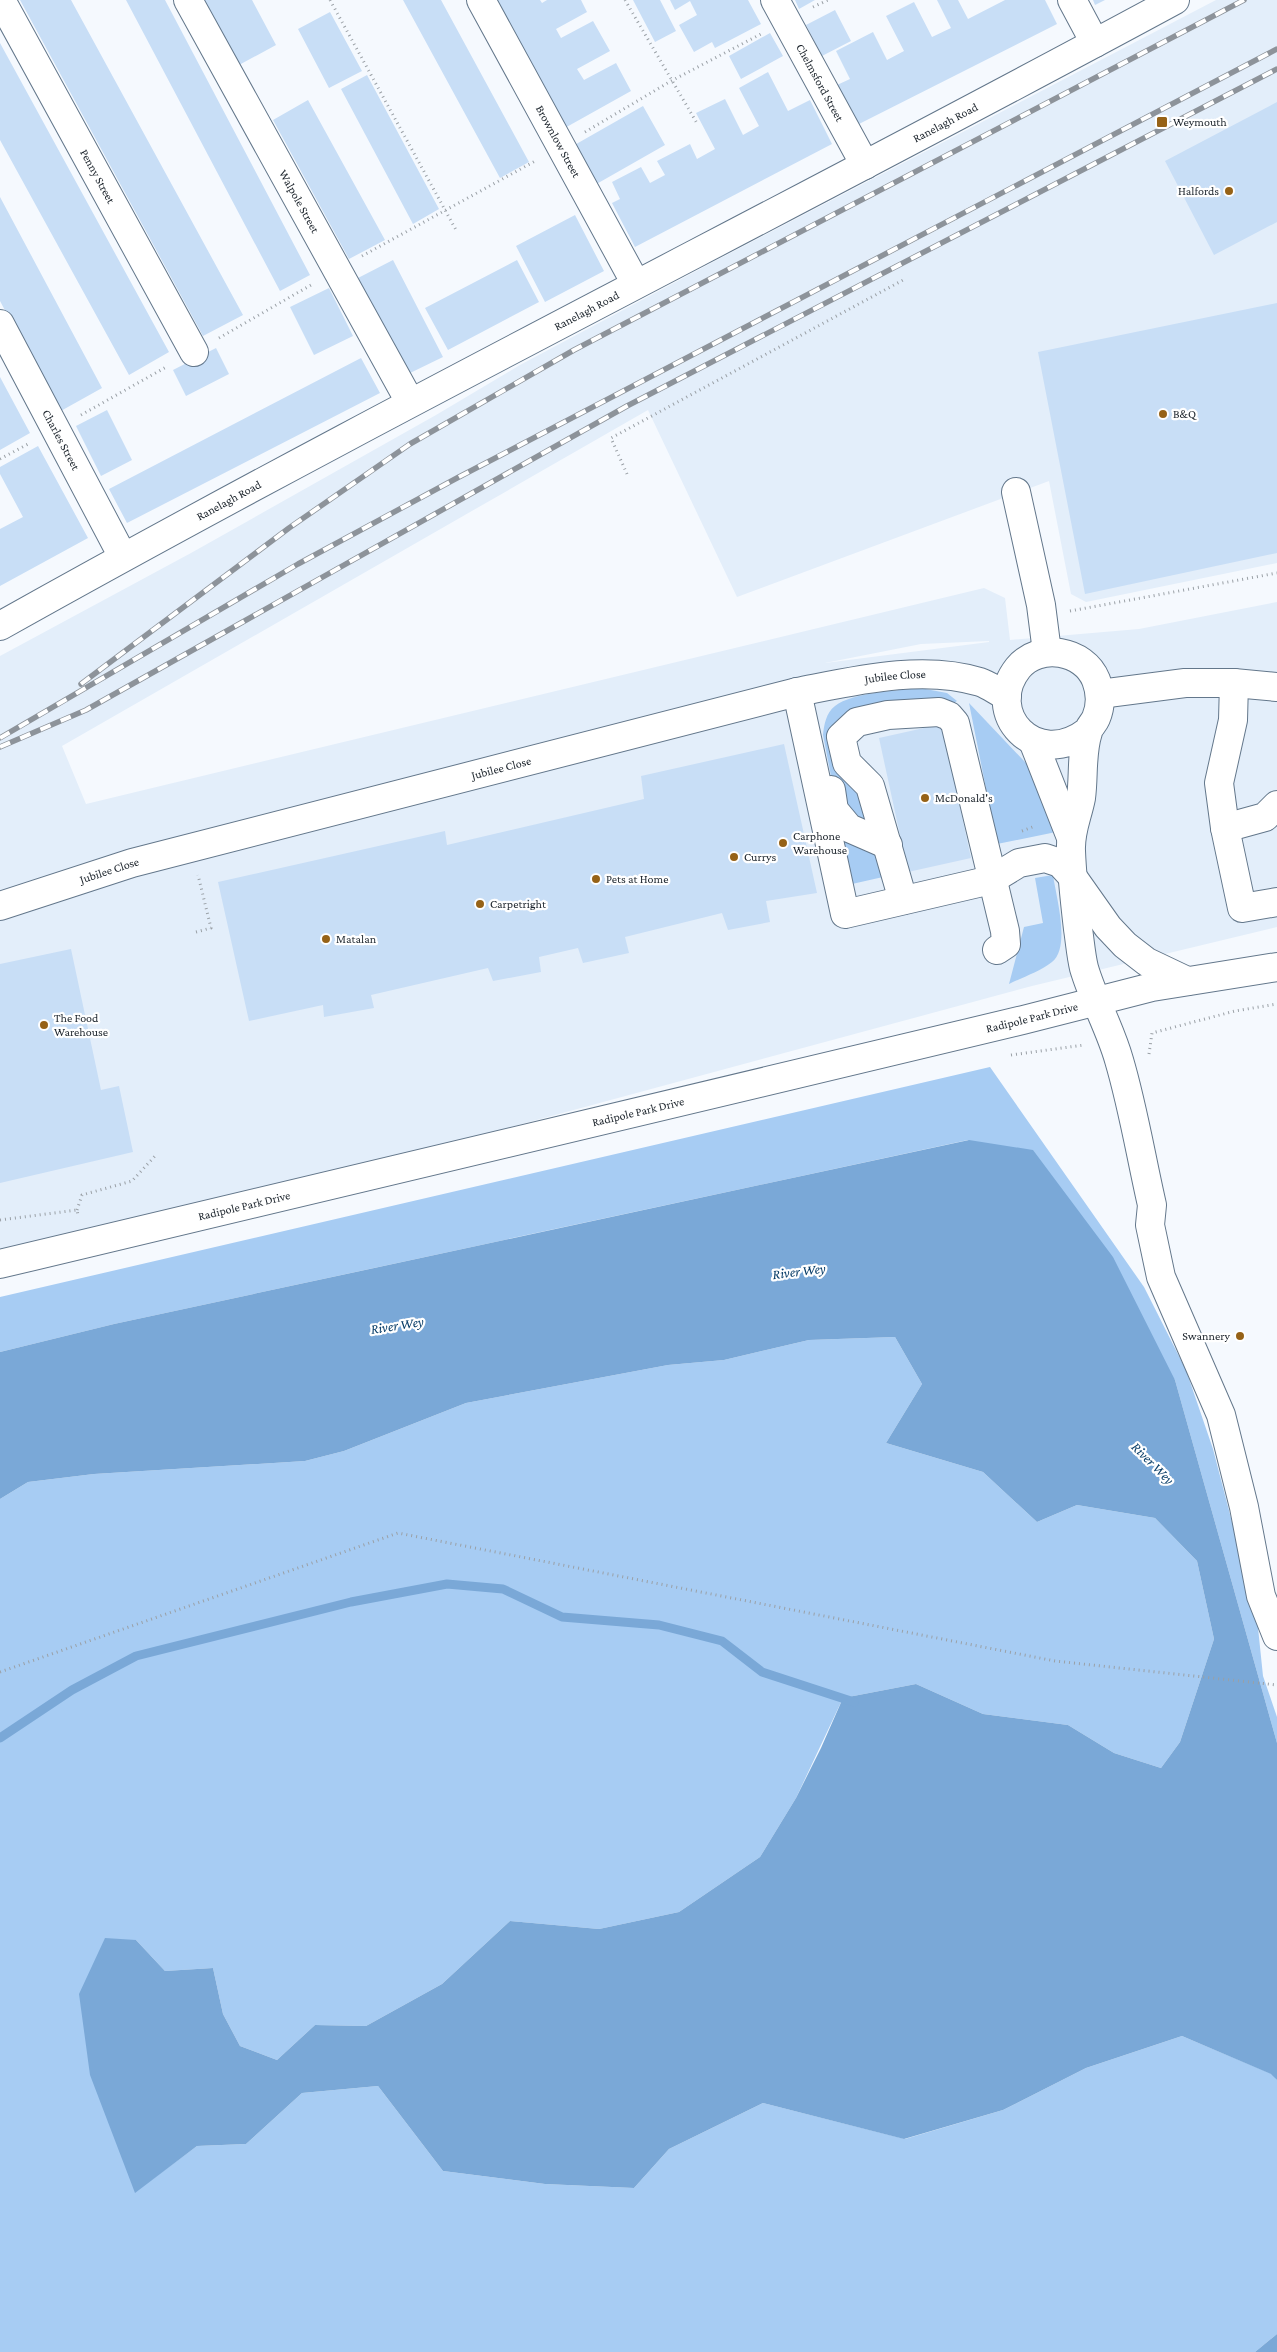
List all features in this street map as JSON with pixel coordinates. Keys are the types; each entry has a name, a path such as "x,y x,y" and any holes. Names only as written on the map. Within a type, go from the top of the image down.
{"street":[{"name":"Penny Street","path":"1,0 194,352"},
{"name":"Walpole Street","path":"188,0 410,402"},
{"name":"Brownlow Street","path":"481,0 636,284"},
{"path":"1072,0 1095,43"},
{"name":"Ranelagh Road","path":"0,626 123,557 410,402 865,165 1175,0"},
{"name":"Chelmsford Street","path":"781,10 865,165"},
{"name":"Charles Street","path":"0,324 123,557"},
{"path":"1016,492 1041,605 1047,652"},
{"path":"1047,652 1062,653 1082,662 1096,679 1100,694 1100,707 1095,720 1088,730 1076,740 1062,745 1047,745 1033,741 1021,733 1013,722 1008,710 1007,696 1010,681 1019,667 1032,657 1047,652"},
{"name":"Jubilee Close","path":"0,906 132,863 797,692 867,679 907,674 939,675 980,682 1007,696"},
{"path":"1100,694 1185,683 1234,683 1277,687"},
{"path":"1234,683 1233,720 1219,783 1225,828 1242,908 1277,902"},
{"path":"797,692 845,914 991,880 1019,863 1045,858 1060,863 1072,876 1108,927 1125,945 1147,962 1188,981"},
{"path":"888,845 849,828 834,810 825,760 841,737 857,722 888,715 939,712 950,716 955,724 1006,944 997,950"},
{"path":"1088,730 1080,798 1070,835 1072,876 1084,968 1121,1066 1152,1205 1150,1225 1161,1277 1221,1415 1244,1507 1261,1596 1277,1636"},
{"path":"841,737 847,763 870,786 903,900"},
{"path":"1033,741 1070,835"},
{"path":"1225,828 1265,817 1277,804"},
{"name":"Radipole Park Drive","path":"0,1264 1152,987 1277,967"}],"path":[{"path":"330,0 456,230"},
{"path":"625,0 698,125"},
{"path":"0,459 562,146 672,81 781,10 828,0"},
{"path":"627,474 611,438 905,278"},
{"path":"1088,610 1277,573"},
{"path":"191,848 211,928 196,932"},
{"path":"77,1210 82,1195 132,1181 155,1156"},
{"path":"0,1672 398,1533 1055,1661 1277,1685"}],"shaded area":[{"path":"1216,0 1277,0 1277,563 1086,602 1071,594 1049,481 737,597 648,410 62,746 86,804 984,588 1005,598 1010,640 1139,629 1277,602 1277,927 1032,986 0,1264 0,656 191,553 436,415 520,365 715,261","holes":["989,642 825,663 921,644"]},
{"path":"920,688 947,693 957,701 949,706 856,735 859,761 883,877 852,884 823,735 826,719 829,712 835,706 852,698 875,693"},
{"path":"969,703 1043,781 1056,832 997,844"},
{"path":"1053,875 1061,921 1061,945 1058,955 1042,969 1009,984 1024,927 1043,923 1035,878"},
{"path":"990,1067 1144,1287 1186,1370 1213,1449 1257,1618 1263,1676 1277,1717 1277,1743 1175,1380 968,1140 114,1324 0,1352 0,1297"},
{"path":"895,1337 922,1384 886,1443 983,1472 1037,1522 1077,1505 1155,1518 1197,1561 1214,1639 1180,1742 1161,1768 1114,1753 1068,1725 983,1714 916,1684 843,1698 796,1798 760,1857 679,1912 599,1929 510,1921 442,1984 366,2026 315,2025 277,2060 240,2046 223,2014 213,1968 165,1971 136,1940 135,2192 197,2146 246,2144 302,2093 378,2086 443,2171 545,2184 634,2188 669,2149 763,2103 905,2139 1003,2110 1086,2068 1182,2036 1272,2074 1277,2080 1277,2334 1255,2352 0,2352 0,1499 28,1482 94,1474 305,1461 344,1451 466,1403 668,1365 724,1360 809,1340"}],"water":[{"name":"River Wey","path":"969,1140 1033,1150 1113,1257 1175,1380 1277,1743 1277,2080 1271,2074 1182,2036 1086,2068 1003,2110 904,2139 763,2103 669,2149 634,2188 545,2184 443,2171 378,2086 302,2093 246,2144 197,2146 135,2193 90,2075 79,1994 105,1938 136,1940 165,1971 213,1968 223,2014 240,2046 277,2060 315,2025 366,2026 442,1984 510,1921 599,1929 679,1912 760,1857 796,1798 843,1698 916,1684 983,1714 1068,1725 1114,1753 1161,1768 1180,1742 1214,1639 1197,1561 1155,1518 1077,1505 1037,1522 983,1472 886,1443 922,1384 895,1337 809,1340 724,1360 668,1365 466,1403 344,1451 305,1461 94,1474 28,1482 0,1499 0,1352 114,1324"},
{"path":"1277,2334 1277,2352 1255,2352"}],"building":[{"path":"20,0 71,0 243,315 203,336"},
{"path":"126,0 165,0 310,275 280,291"},
{"path":"204,0 252,0 276,45 239,65"},
{"path":"403,0 441,0 529,162 500,178"},
{"path":"493,0 540,0 542,3 547,0 581,0 587,12 556,29 561,38 593,21 610,51 577,69 584,80 616,63 631,91 563,129"},
{"path":"633,0 660,0 676,31 655,42"},
{"path":"670,0 748,0 761,24 715,48 712,42 694,52 679,25 697,15 690,1 675,10"},
{"path":"795,0 815,0 799,9"},
{"path":"937,0 958,0 968,19 1005,0 1045,0 1057,24 857,125 837,85 850,79 836,51 873,32 887,60 904,51 886,16 914,2 932,37 951,28"},
{"path":"1093,0 1105,0 1095,5"},
{"path":"835,10 851,41 822,56 806,25"},
{"path":"330,12 362,71 329,88 298,29"},
{"path":"770,33 783,56 741,79 729,56"},
{"path":"0,43 169,352 129,375 0,140"},
{"path":"768,72 788,111 810,100 832,144 635,247 612,203 620,199 612,182 641,167 650,183 665,175 657,161 690,144 697,159 715,149 696,113 725,99 743,135 759,126 739,88"},
{"path":"367,75 439,209 413,224 341,89"},
{"path":"308,100 385,240 349,259 273,120"},
{"name":"Halfords","path":"1277,102 1277,222 1214,255 1165,161"},
{"path":"643,106 665,145 593,186 571,147"},
{"path":"0,197 102,388 59,412 0,301"},
{"path":"575,215 604,271 545,302 516,246"},
{"path":"393,260 443,357 408,374 358,278"},
{"path":"517,260 539,302 448,350 425,308"},
{"path":"329,288 353,336 314,355 290,307"},
{"name":"B&Q","path":"1277,303 1277,553 1085,594 1038,352"},
{"path":"216,348 229,374 186,396 173,370"},
{"path":"361,358 380,393 127,523 109,489"},
{"path":"0,377 30,433 0,450"},
{"path":"107,410 132,460 101,476 76,426"},
{"path":"38,446 88,538 0,586 0,529 23,517 0,474 0,467"},
{"name":"McDonald's","path":"942,724 971,858 908,872 879,738"},
{"path":"784,744 817,893 766,901 770,922 728,930 722,913 625,937 629,953 583,963 578,948 539,957 541,972 493,981 488,968 371,995 374,1008 324,1017 323,1005 249,1021 218,882 445,831 447,845 644,799 641,776"},
{"name":"The Food Warehouse","path":"71,949 101,1090 119,1086 133,1152 0,1183 0,964"}],"waterway":[{"path":"0,1738 72,1690 136,1656 351,1602 447,1584 503,1589 562,1617 659,1625 722,1641 762,1672 854,1702"}],"railway":[{"path":"81,684 289,528 410,444 574,350 1244,0"},
{"path":"0,738 298,564 457,478 1277,49"},
{"path":"0,747 86,710 627,406 1277,69"}],"place":[{"name":"Weymouth","path":"1162,122"},
{"name":"Halfords","path":"1229,191"},
{"name":"B&Q","path":"1163,414"},
{"name":"McDonald's","path":"925,798"},
{"name":"Carphone Warehouse","path":"783,843"},
{"name":"Currys","path":"734,857"},
{"name":"Pets at Home","path":"596,879"},
{"name":"Carpetright","path":"480,904"},
{"name":"Matalan","path":"326,939"},
{"name":"The Food Warehouse","path":"44,1025"},
{"name":"Swannery","path":"1240,1336"}]}
